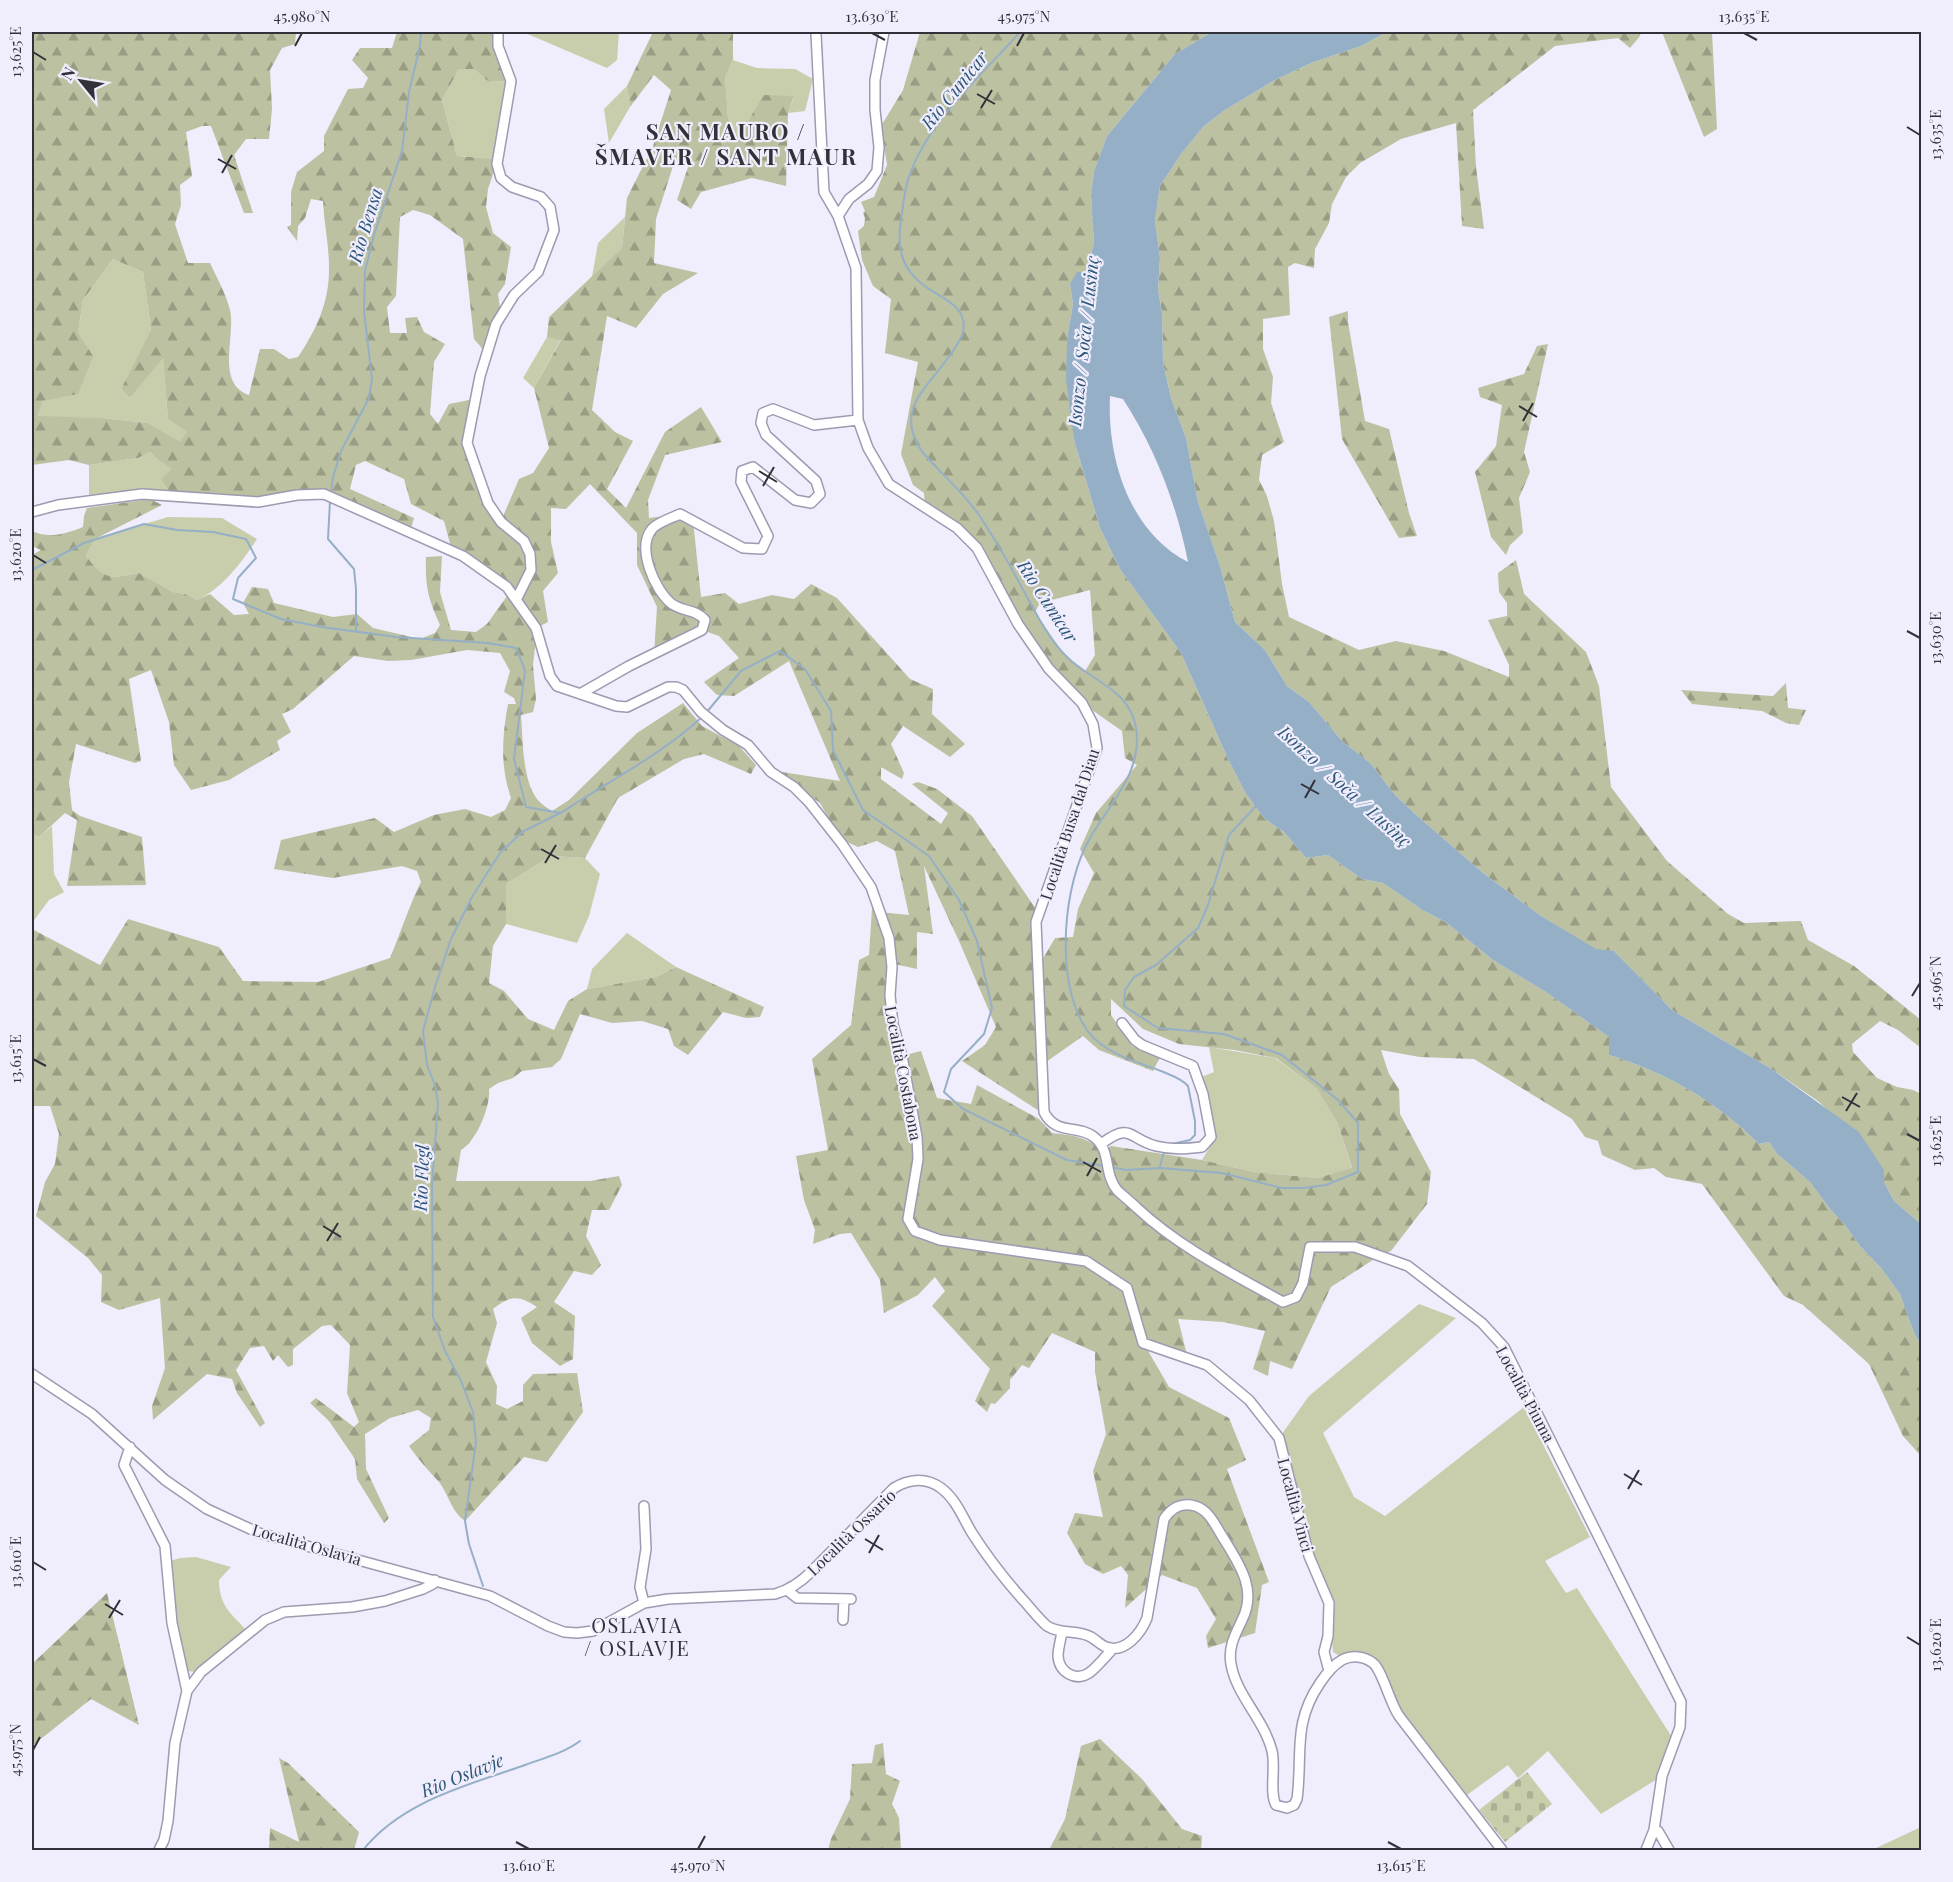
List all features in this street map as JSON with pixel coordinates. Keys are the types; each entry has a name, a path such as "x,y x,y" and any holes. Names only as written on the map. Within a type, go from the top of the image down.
{"street":[{"path":"498,32 498,46 511,81 497,164 501,178 512,187 541,197 550,207 554,230 538,272 514,295 496,324 480,376 467,444 488,503 501,522 524,541 530,554 531,570 517,598"},
{"path":"838,216 849,199 868,184 877,171 879,147 875,80 884,32"},
{"name":"Località Busa dal Diau","path":"816,34 824,192 838,216 856,268 858,420 868,448 890,484 957,528 977,548 1018,624 1049,669 1082,703 1093,724 1097,748 1036,922 1044,1112 1048,1121 1055,1126 1093,1135 1101,1144"},
{"path":"32,512 58,505 142,494 258,502 297,495 324,494 463,556 507,587 517,598 536,628 550,676 557,686 580,694 629,666 702,630 705,620 699,613 675,606 663,596 654,581 645,551 646,538 653,527 680,514 744,548 762,549 768,536 741,482 742,471 753,467 795,500 811,503 820,494 816,481 766,435 761,423 763,414 773,409 814,425 858,420"},
{"name":"Località Costabona","path":"580,694 616,706 627,707 669,687 683,690 701,712 723,730 748,745 771,772 801,794 842,844 871,887 889,938 893,1024 902,1056 917,1137 918,1160 908,1219 915,1231 940,1240 1086,1261 1127,1288 1143,1343 1208,1365"},
{"path":"1101,1144 1116,1133 1130,1133 1153,1146 1177,1150 1202,1147 1210,1137 1203,1094 1193,1066 1142,1045 1134,1040 1122,1023"},
{"name":"Località Piuma","path":"1101,1144 1108,1160 1108,1173 1116,1189 1152,1222 1208,1260 1283,1302 1296,1297 1303,1283 1310,1247 1355,1247 1408,1266 1482,1323 1504,1347 1681,1702 1680,1727 1662,1776 1654,1830 1646,1851"},
{"name":"Località Vinci","path":"1208,1365 1249,1400 1279,1438 1309,1556 1329,1603 1328,1636 1324,1652 1329,1671"},
{"name":"Località Oslavia","path":"32,1374 92,1414 165,1480 191,1499 248,1528 483,1593 509,1604 554,1629 577,1633 601,1628 644,1603"},
{"path":"130,1447 124,1465 165,1546 172,1623 187,1691"},
{"name":"Località Ossario","path":"644,1603 668,1599 763,1595 787,1590 812,1571 894,1488 920,1480 933,1483 947,1493 993,1565 1045,1624 1062,1632 1086,1635 1111,1648"},
{"path":"1062,1632 1058,1658 1063,1669 1072,1676 1083,1676 1090,1672 1110,1652 1111,1648 1122,1647 1129,1642 1144,1624 1150,1603 1160,1533 1167,1514 1174,1508 1186,1504 1202,1509 1239,1563 1246,1579 1248,1602 1232,1641 1231,1666 1269,1743 1274,1762 1273,1800 1276,1805 1282,1808 1291,1807 1297,1799 1299,1742 1304,1716 1313,1694 1329,1671 1345,1659 1363,1657 1379,1670 1388,1697 1399,1716 1502,1851"},
{"path":"644,1506 646,1549 640,1587 644,1603"},
{"path":"159,1851 168,1821 175,1743 187,1691 201,1672 265,1620 284,1612 385,1601 423,1589 433,1584 435,1580"},
{"name":"Località Ossario","path":"787,1590 797,1598 848,1599 843,1620"},
{"path":"183,1671 201,1672"},
{"path":"1654,1830 1658,1831 1669,1851"}],"green space":[{"path":"32,32 296,32 295,44 282,48 270,70 272,109 269,139 246,139 234,155 253,213 244,213 211,126 202,126 186,132 192,176 180,185 181,205 175,224 188,263 210,263 224,292 231,321 230,370 239,389 249,395 260,349 274,349 289,359 298,357 311,336 325,302 329,266 323,201 311,199 305,218 298,226 297,241 287,227 291,225 291,192 297,172 324,151 324,136 348,89 363,88 368,78 352,60 360,48 392,48 397,32 498,32 511,81 489,82 474,69 459,69 442,100 457,156 498,159 488,189 486,207 493,233 511,247 505,284 498,294 501,315 487,354 474,339 463,239 430,215 413,210 400,217 396,296 387,307 390,333 407,333 405,318 417,317 424,332 445,344 434,362 430,414 438,424 449,404 475,399 467,444 501,521 519,479 533,473 549,448 534,388 561,340 547,337 549,317 622,248 627,198 653,146 671,90 654,75 630,107 627,86 653,32 733,32 733,60 725,77 728,118 739,138 763,95 794,96 788,113 786,186 752,178 701,192 691,209 677,200 689,164 675,160 656,219 654,263 698,273 663,294 636,328 607,316 592,410 615,432 633,441 607,489 626,508 665,432 701,407 722,442 665,455 648,500 649,518 680,514 693,520 701,597 725,593 739,604 772,595 794,599 811,584 837,598 910,679 933,689 932,714 965,744 950,757 903,726 891,744 904,773 902,779 881,767 881,779 941,824 948,813 912,784 918,782 937,789 972,816 1036,909 1032,956 1039,1111 962,1061 985,1045 996,1027 924,866 933,934 917,932 917,969 890,963 885,995 889,1025 902,1056 921,1051 937,1098 971,1104 977,1085 1039,1119 1052,1133 1079,1137 1102,1150 1111,1146 1202,1160 1255,1172 1318,1178 1352,1168 1338,1124 1317,1089 1276,1058 1234,1050 1179,1044 1143,1029 1111,999 1111,1015 1132,1046 1160,1057 1153,1071 1099,1050 1083,1036 1046,1062 1041,962 1055,938 1073,937 1078,909 1094,873 1080,849 1096,813 1137,765 1125,758 1122,731 1082,703 1049,669 977,548 925,507 924,493 913,485 901,454 918,362 885,353 891,299 873,286 862,260 858,231 864,226 865,218 861,202 874,197 887,165 881,126 903,90 920,32 1212,32 1175,54 1107,136 1094,173 1091,196 1094,244 1086,272 1070,284 1073,304 1067,339 1074,440 1100,528 1120,569 1181,653 1246,794 1265,819 1284,832 1306,858 1328,855 1362,879 1383,883 1421,909 1447,923 1493,960 1546,992 1609,1037 1609,1055 1651,1070 1690,1090 1726,1115 1759,1144 1769,1142 1777,1154 1810,1182 1900,1294 1914,1333 1921,1345 1921,1456 1903,1436 1869,1364 1803,1305 1784,1296 1702,1184 1666,1177 1654,1168 1635,1170 1602,1155 1598,1141 1585,1137 1572,1119 1474,1059 1420,1057 1381,1050 1389,1074 1399,1089 1400,1114 1431,1172 1427,1204 1391,1251 1379,1256 1331,1287 1292,1369 1270,1361 1268,1376 1253,1369 1265,1331 1223,1322 1178,1319 1186,1351 1207,1365 1144,1344 1169,1387 1229,1418 1246,1460 1227,1469 1269,1582 1262,1585 1255,1633 1208,1648 1206,1636 1216,1619 1197,1588 1162,1575 1125,1608 1128,1575 1121,1566 1103,1574 1085,1564 1067,1533 1075,1513 1103,1517 1093,1471 1106,1434 1095,1372 1095,1352 1052,1333 1029,1368 1022,1365 1010,1380 1010,1388 995,1404 991,1403 987,1412 975,1401 990,1369 932,1306 945,1291 935,1277 918,1295 884,1313 880,1280 851,1233 840,1234 813,1244 815,1230 804,1200 796,1156 828,1150 812,1059 851,1025 859,960 869,955 872,908 879,912 909,915 895,851 877,841 858,847 840,839 820,803 775,771 840,781 789,661 734,696 717,695 704,682 739,658 719,636 702,630 654,654 657,607 637,565 637,533 590,484 566,509 551,508 551,542 558,573 543,591 548,622 536,628 517,598 452,551 444,521 411,504 404,479 365,461 356,465 350,489 414,518 410,532 324,494 258,502 173,496 161,479 172,469 150,452 138,458 89,465 69,460 32,465","holes":["113,259 143,272 151,330 121,389 130,398 163,358 168,419 187,432 180,441 148,423 101,418 38,416 42,401 78,394 93,356 78,333 83,300","1090,590 1095,655 1085,671 1065,656 1035,612 1040,603"]},
{"path":"523,32 619,32 617,60 607,68"},
{"path":"1387,32 1641,32 1630,48 1618,38 1555,46 1473,110 1476,167 1484,229 1462,226 1456,123 1401,139 1360,163 1346,177 1332,204 1329,223 1315,249 1314,268 1295,263 1288,267 1290,315 1263,319 1263,349 1273,377 1271,403 1284,442 1262,455 1259,480 1267,496 1274,521 1282,584 1289,617 1359,650 1396,641 1444,651 1509,677 1509,665 1488,620 1507,616 1507,603 1499,592 1498,573 1516,560 1524,594 1586,652 1599,686 1611,787 1667,861 1728,914 1744,923 1801,921 1808,940 1854,966 1921,1020 1921,1048 1898,1030 1880,1021 1852,1044 1853,1052 1877,1078 1921,1094 1921,1224 1894,1201 1884,1182 1832,1114 1818,1101 1770,1068 1672,1010 1614,951 1596,950 1541,916 1483,873 1414,813 1396,796 1370,763 1342,741 1309,702 1287,686 1265,650 1235,622 1220,566 1198,502 1186,438 1171,398 1163,363 1162,313 1158,290 1160,258 1155,220 1160,186 1181,154 1204,126 1225,110 1275,80 1311,63 1361,46"},
{"path":"1662,32 1712,32 1717,129 1704,137"},
{"path":"733,60 757,68 795,69 813,79 805,111 788,113 794,97 739,138 728,118 725,77"},
{"path":"459,69 474,69 489,82 511,81 498,159 457,156 442,100"},
{"path":"627,86 630,107 609,143 604,109"},
{"path":"625,217 622,248 592,277 598,243"},
{"path":"113,259 143,272 151,331 121,389 130,398 163,357 168,419 188,432 180,441 148,423 101,418 38,417 41,401 78,333 83,300"},
{"path":"1348,311 1365,421 1389,429 1409,513 1417,536 1399,538 1342,439 1329,317"},
{"path":"547,337 561,339 534,388 523,378"},
{"path":"1548,344 1524,452 1530,472 1519,498 1523,533 1510,545 1506,555 1491,537 1475,472 1496,446 1502,405 1480,397 1478,388 1524,374 1537,346"},
{"path":"150,452 172,469 173,496 89,501 89,465 138,458"},
{"path":"150,499 162,505 95,539 86,556 98,570 109,576 139,573 173,592 185,594 197,600 210,594 234,615 249,614 243,603 252,587 268,589 274,603 333,617 357,614 373,628 420,639 435,633 440,625 428,592 426,557 442,556 440,592 451,630 476,632 487,624 507,596 527,619 536,638 533,665 536,699 533,712 521,715 523,747 528,781 532,791 544,806 552,811 569,800 637,733 683,703 702,726 739,746 756,765 751,774 704,754 684,759 618,798 585,858 551,856 506,884 506,924 493,946 489,983 504,991 528,1019 554,1030 568,1001 587,989 656,977 676,967 764,1007 760,1017 746,1018 723,1012 688,1055 674,1046 668,1029 642,1021 612,1023 580,1014 561,1059 552,1067 522,1071 513,1078 489,1089 488,1105 477,1132 467,1146 461,1150 456,1181 590,1181 619,1176 622,1185 609,1210 592,1210 586,1236 601,1265 592,1275 574,1271 554,1302 575,1316 573,1359 560,1366 532,1343 521,1318 537,1307 525,1300 515,1298 493,1309 497,1323 486,1362 497,1386 496,1404 507,1409 523,1401 523,1385 533,1374 577,1373 583,1412 547,1462 524,1457 465,1521 456,1513 439,1482 409,1446 429,1430 431,1418 418,1410 390,1418 365,1434 366,1469 389,1518 384,1523 357,1479 355,1459 329,1421 310,1403 316,1398 354,1427 359,1422 347,1393 350,1345 331,1325 322,1326 293,1349 293,1365 288,1367 278,1355 273,1361 264,1346 250,1348 236,1370 265,1423 260,1427 237,1393 232,1379 207,1374 153,1420 152,1406 165,1368 160,1298 119,1310 101,1302 102,1275 88,1258 36,1216 45,1182 55,1164 59,1134 50,1106 32,1106 32,929 100,965 128,919 219,947 243,981 318,982 390,958 421,882 417,871 402,866 333,878 274,869 281,840 375,818 394,832 434,815 465,809 491,817 505,810 511,798 505,774 503,740 508,704 516,704 514,698 504,692 510,671 500,653 467,650 411,660 388,661 354,656 293,709 282,714 291,732 277,741 280,750 229,780 191,790 174,765 169,722 151,670 129,679 141,761 135,763 76,744 69,782 72,810 80,816 142,837 146,885 67,886 77,820 65,813 39,837 32,834 32,555 41,550 32,546 32,531 45,535 63,533 83,527 87,508"},
{"path":"168,517 222,518 257,539 238,566 223,582 197,600 185,594 173,592 139,573 114,577 103,574 86,556 95,539"},
{"path":"1786,683 1788,708 1806,710 1799,725 1786,723 1762,711 1692,704 1681,690 1773,696"},
{"path":"52,826 54,874 64,892 49,900 32,923 32,834 39,837"},
{"path":"551,856 585,858 600,874 589,916 577,943 506,924 506,884"},
{"path":"627,933 676,967 656,977 587,989 592,969"},
{"path":"1209,1047 1275,1058 1317,1089 1338,1124 1352,1169 1318,1178 1255,1172 1202,1160 1214,1140 1199,1078 1214,1072"},
{"path":"1419,1304 1456,1318 1323,1433 1354,1497 1385,1516 1524,1407 1590,1537 1545,1561 1566,1593 1577,1588 1675,1742 1662,1776 1601,1814 1548,1751 1518,1778 1508,1765 1467,1795 1461,1796 1399,1716 1373,1663 1345,1659 1333,1652 1329,1603 1316,1574 1279,1438 1309,1396"},
{"path":"196,1557 231,1567 219,1580 221,1597 228,1610 249,1633 201,1672 183,1671 167,1562"},
{"path":"107,1593 139,1725 91,1699 32,1746 32,1664"},
{"path":"1100,1739 1142,1779 1182,1829 1202,1836 1201,1850 1049,1850 1065,1819 1081,1746"},
{"path":"883,1743 886,1774 900,1781 892,1804 899,1818 901,1850 828,1850 850,1799 852,1764 872,1763 875,1745"},
{"path":"279,1758 288,1763 359,1832 354,1850 269,1850 270,1828 299,1842"},
{"path":"1527,1772 1552,1804 1505,1842 1479,1810"},
{"path":"1921,1827 1921,1850 1872,1850"}],"water":[{"name":"Isonzo / Soča / Lusinç","path":"1212,32 1387,32 1361,46 1311,63 1275,80 1225,110 1204,126 1181,154 1160,186 1155,220 1160,258 1158,290 1162,313 1163,363 1171,398 1186,438 1198,502 1220,566 1235,622 1265,650 1287,686 1309,702 1342,741 1370,763 1396,796 1483,873 1541,916 1596,949 1614,951 1672,1010 1770,1068 1859,1132 1884,1170 1884,1182 1894,1201 1921,1224 1921,1345 1914,1333 1900,1294 1881,1268 1860,1246 1810,1182 1777,1154 1769,1142 1759,1144 1726,1115 1690,1090 1651,1070 1609,1055 1609,1037 1546,992 1493,960 1447,923 1421,909 1383,883 1362,879 1328,855 1306,858 1284,832 1265,819 1246,794 1181,653 1120,569 1100,528 1074,440 1066,380 1067,339 1073,304 1070,284 1077,272 1086,272 1094,244 1091,196 1094,172 1107,136 1175,54","holes":["1110,396 1123,399 1155,457 1178,519 1188,562 1168,549 1150,532 1126,491 1118,468 1110,420"]}],"waterway":[{"name":"Rio Bensa","path":"331,492 341,451 369,398 372,379 364,311 365,271 374,235 402,151 409,92 421,32"},
{"name":"Rio Cunicar","path":"1020,32 940,121 915,161 907,183 900,238 905,263 922,284 957,308 964,323 958,344 916,401 911,424 923,453 962,494 983,521 1053,641 1076,665 1118,695 1132,715 1136,728 1135,759 1123,786 1090,838 1074,880 1066,929 1068,979 1082,1022 1097,1041 1116,1054 1175,1077 1188,1086 1195,1121 1195,1135 1190,1140 1172,1144"},
{"name":"Rio Bensa","path":"330,501 328,539 354,569 356,632"},
{"path":"32,570 84,543 144,524 177,530 213,532 246,539 256,558 238,578 233,599 281,619 396,637 488,643 516,648 525,670 514,759 526,807 561,813 669,744 702,717"},
{"path":"706,713 741,671 780,651 805,669 831,711 833,750 863,810 929,856 959,900 977,941 992,1008 984,1034 951,1069 944,1092 963,1109 1067,1160 1105,1166"},
{"path":"1111,1167 1126,1170 1160,1168 1222,1173 1282,1188 1326,1185 1358,1172 1358,1123 1338,1100 1282,1055 1224,1034 1158,1028 1124,1006 1125,990 1134,977 1156,965 1198,928 1208,905 1229,835 1257,805"},
{"name":"Rio Flegl","path":"483,1586 469,1544 465,1521 476,1442 473,1412 461,1381 445,1351 433,1317 432,1185 438,1103 435,1085 427,1065 423,1031 451,939 472,897 500,853 522,832 560,813"},
{"name":"Rio Cunicar","path":"1160,1166 1164,1152"},
{"name":"Rio Oslavje","path":"363,1850 379,1833 416,1807 459,1788 554,1755 580,1741"}],"district":[{"name":"SAN MAURO / ŠMAVER / SANT MAUR","path":"726,144"},
{"name":"OSLAVIA / OSLAVJE","path":"637,1636"}]}
